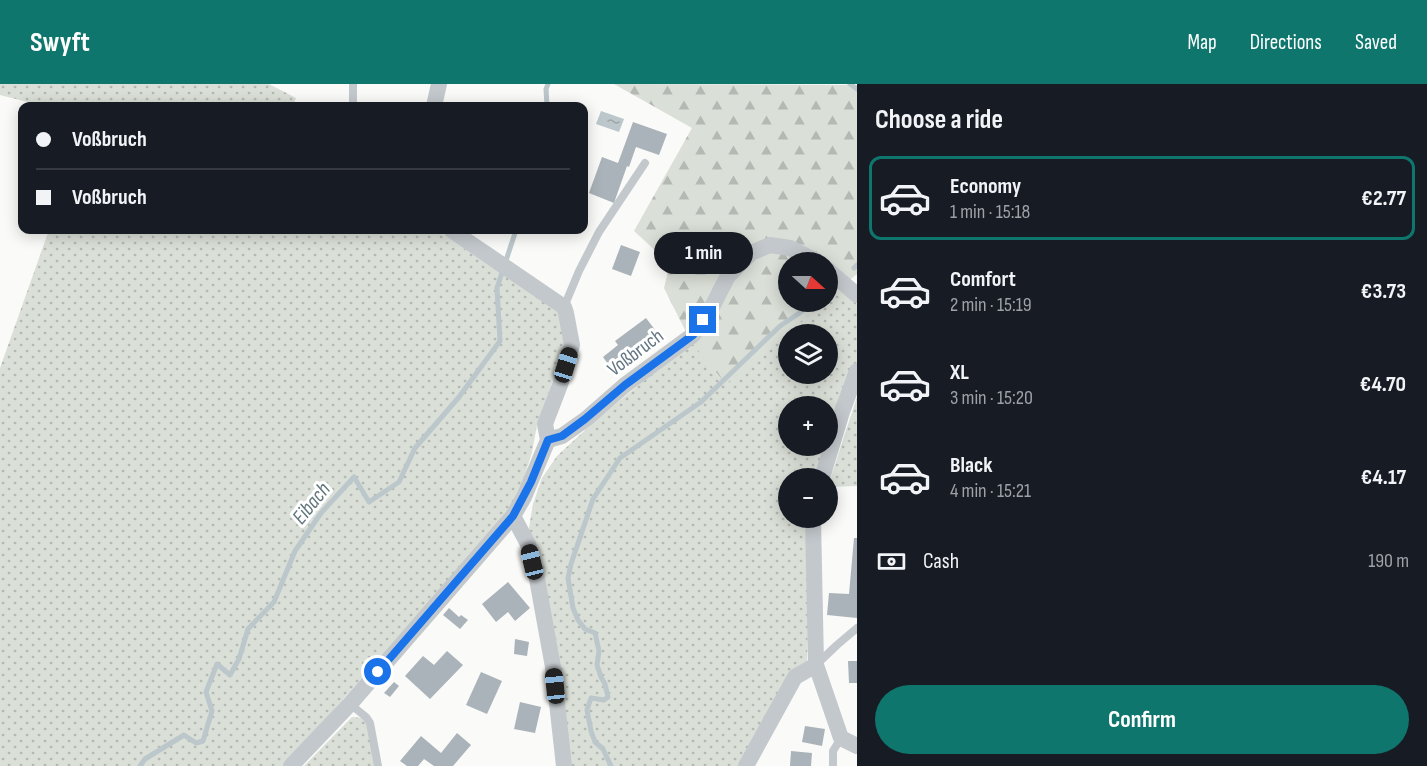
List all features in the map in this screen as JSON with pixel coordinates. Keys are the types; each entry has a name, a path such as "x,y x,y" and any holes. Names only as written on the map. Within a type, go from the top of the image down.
{"street":[{"path":"435,102 439,84"},
{"path":"294,762 350,704 513,516 524,497 548,440 545,424 572,345 564,307 457,234"},
{"name":"Voßbruch","path":"548,440 562,436 625,385 693,335 713,305 728,276 750,253 770,245 790,248 798,252"},
{"path":"838,279 857,295"},
{"path":"825,468 857,371"},
{"path":"513,516 528,544 537,579 553,667 564,766"},
{"path":"813,528 816,665 841,738 857,746"},
{"path":"746,766 795,677 816,665"}],"lane":[{"path":"353,84 353,102"},
{"path":"564,307 599,232 645,163"},
{"path":"816,665 857,628"},
{"path":"350,704 370,723 378,766"},
{"path":"833,766 833,751 841,738"}],"green space":[{"path":"0,84 269,84 296,98 294,102 27,102 0,95"},
{"path":"614,84 857,85 857,274 838,290 838,252 778,252 778,312 812,312 798,324 778,324 778,340 726,384 691,342 664,288 670,264 634,231 692,128"},
{"path":"48,234 443,234 487,264 550,301 563,319 566,344 537,425 532,452 519,494 499,523 284,766 0,766 0,368"},
{"path":"841,287 857,304 857,363 838,420 838,396 778,396 778,456 827,456 823,468 778,468 778,528 811,528 807,661 743,766 572,766 535,546 529,528 533,504 542,478 557,456 596,420 691,342 791,312 838,312 838,290"},
{"path":"857,397 857,486 838,487 838,468 834,468"},
{"path":"352,717 363,718 368,723 375,766 304,766"}],"water":[{"path":"601,111 624,119 619,132 596,124"}],"building":[{"path":"633,122 667,134 659,155 636,147 614,203 589,193 602,157 618,163"},
{"path":"621,245 640,252 631,276 612,269"},
{"path":"646,318 662,339 615,374 603,357 618,345 615,341"},
{"path":"854,538 857,538 857,618 827,615 829,593 849,594"},
{"path":"508,582 530,608 515,621 508,612 496,622 482,604"},
{"path":"449,608 459,617 461,615 468,620 460,629 443,615"},
{"path":"515,639 529,642 527,656 514,654"},
{"path":"447,651 463,665 430,699 405,676 423,656 434,665"},
{"path":"848,661 857,661 857,683 849,683"},
{"path":"481,672 502,681 487,714 466,705"},
{"path":"394,682 399,686 390,697 384,693"},
{"path":"520,702 541,707 535,733 514,729"},
{"path":"805,726 825,729 822,746 802,742"},
{"path":"457,733 471,745 453,766 434,766 424,759 418,766 407,766 400,761 421,736 441,753"},
{"path":"791,751 812,753 811,766 790,766"}],"waterway":[{"name":"Eibach","path":"547,102 548,84"},
{"path":"850,84 857,89"},
{"name":"Eibach","path":"140,766 145,759 184,735 196,743 203,741 212,711 206,692 217,664 230,675 239,659 248,629 274,602 295,551 321,513 354,477 369,502 399,482 415,448 459,397 500,341 497,288 515,234"},
{"path":"854,268 857,265"},
{"path":"611,766 603,749 595,742 587,710 591,698 604,700 608,697 597,665 599,651 595,633 585,629 578,620 573,608 568,578 593,499 620,458 701,402 780,326 800,312"}],"route":[{"path":"378,672 513,516 531,482 548,440 562,436 585,419 625,385 693,335 703,320"}]}
